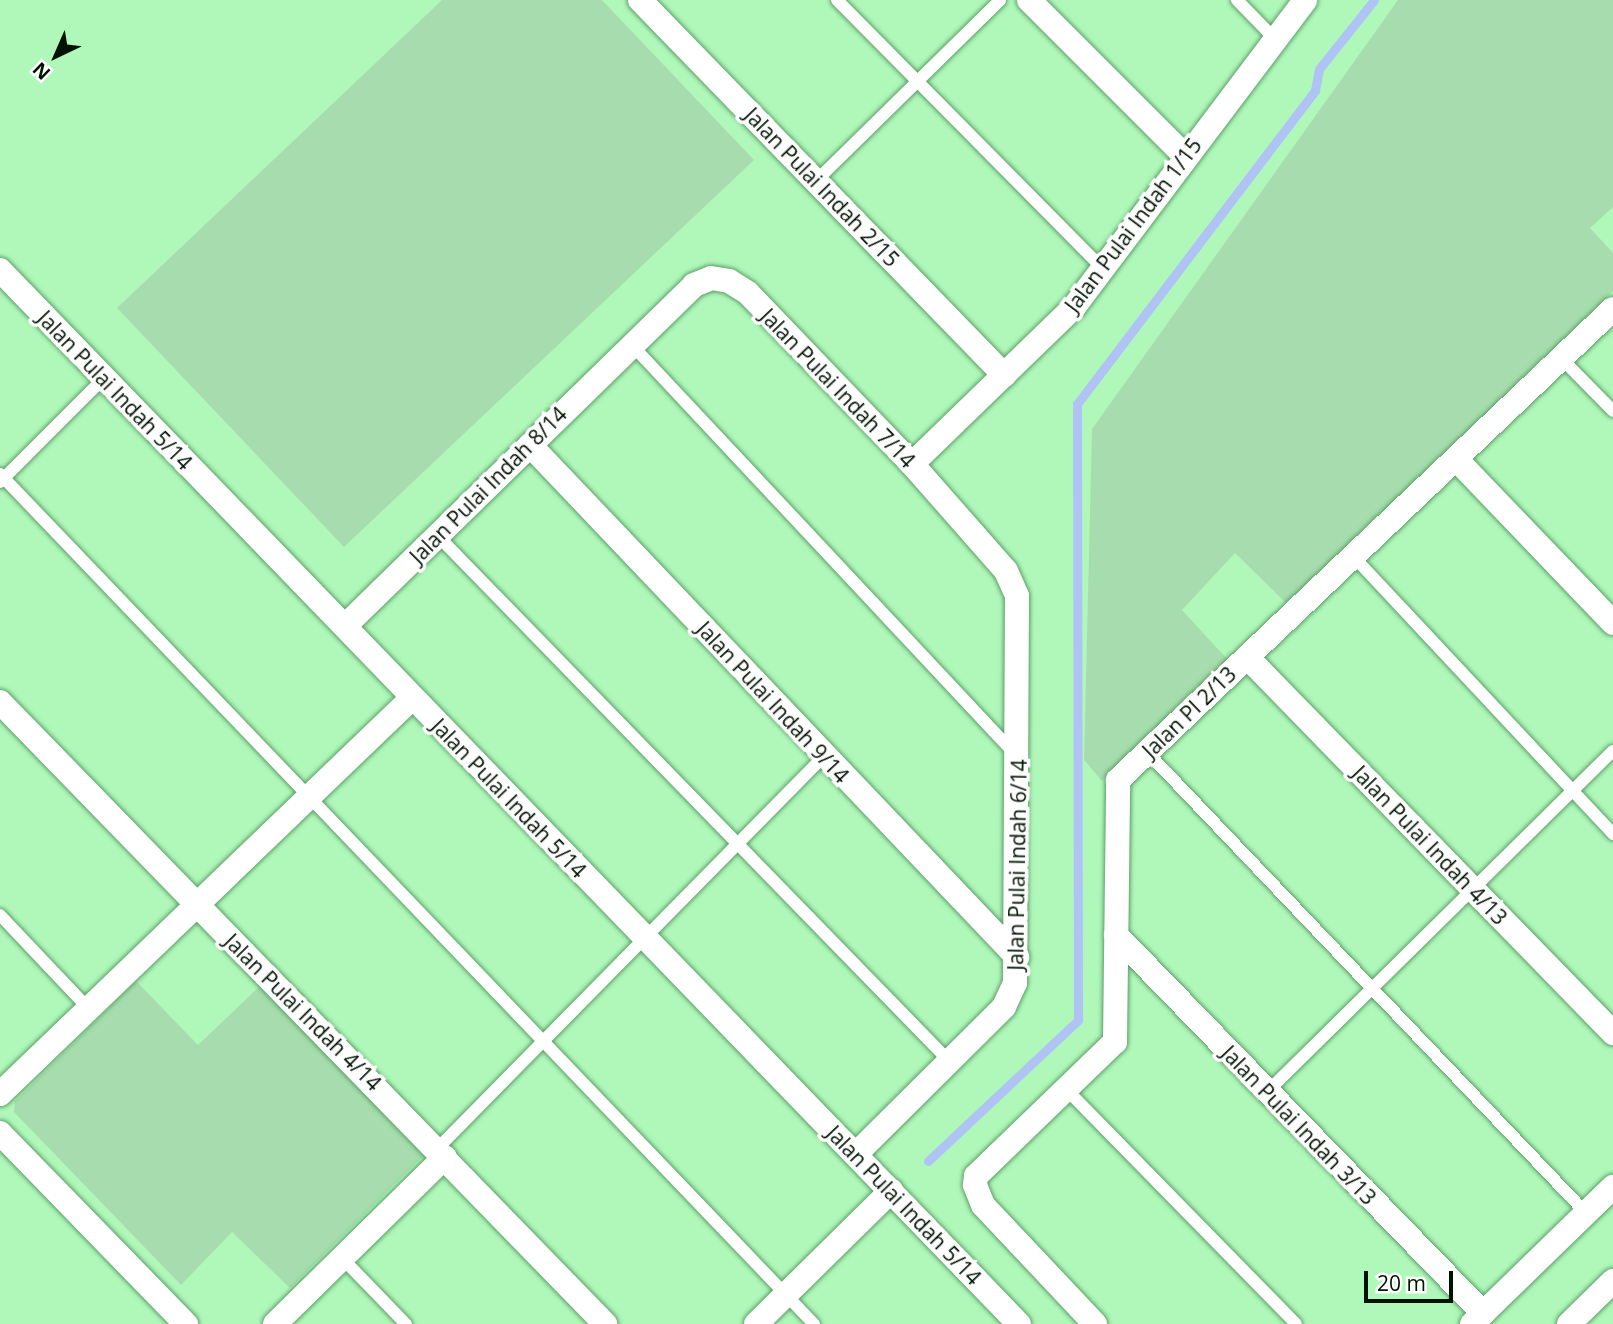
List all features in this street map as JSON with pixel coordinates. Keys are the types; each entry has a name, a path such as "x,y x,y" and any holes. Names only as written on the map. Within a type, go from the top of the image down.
{"street":[{"name":"Jalan Pulai Indah 2/15","path":"640,0 1004,375"},
{"path":"1029,0 1186,156"},
{"name":"Jalan Pulai Indah 1/15","path":"912,464 1004,375 1104,270 1186,156 1305,0"},
{"name":"Jalan Pulai Indah 5/14","path":"0,270 1019,1324"},
{"name":"Jalan Pulai Indah 7/14","path":"631,344 694,285 712,278 729,281 748,293 912,464 1006,572 1017,596"},
{"name":"Jalan PI 2/13","path":"1095,1324 983,1205 976,1177 1115,1042 1118,780 1613,309"},
{"name":"Jalan Pulai Indah 8/14","path":"345,626 631,344"},
{"name":"Jalan Pulai Indah 9/14","path":"530,444 824,757 1017,957"},
{"path":"1456,459 1613,623"},
{"name":"Jalan Pulai Indah 6/14","path":"856,1154 1004,1007 1015,983 1019,758 1017,596"},
{"name":"Jalan Pulai Indah 4/13","path":"1247,657 1613,1033"},
{"path":"0,1094 412,698"},
{"name":"Jalan Pulai Indah 4/14","path":"0,702 605,1324"},
{"name":"Jalan Pulai Indah 3/13","path":"1116,935 1477,1319"},
{"path":"0,1133 186,1324"},
{"path":"275,1324 342,1258 441,1153"},
{"path":"1477,1319 1613,1187"},
{"path":"756,1324 891,1191"},
{"path":"1569,1324 1613,1281"}],"lane":[{"path":"838,0 1104,270"},
{"path":"816,181 1000,0"},
{"path":"1237,0 1274,38"},
{"path":"631,344 1019,758"},
{"path":"1561,358 1613,411"},
{"path":"104,378 1,478 814,1324"},
{"path":"437,536 950,1062"},
{"path":"1353,556 1613,834"},
{"path":"1266,1093 1471,887 1573,793 1613,751"},
{"path":"1147,752 1586,1213"},
{"path":"441,1153 542,1038 824,757"},
{"path":"0,915 89,1009"},
{"path":"1067,1090 1296,1324"},
{"path":"342,1258 406,1324"}],"green space":[{"path":"442,0 602,0 754,160 344,547 117,308"},
{"path":"1398,0 1613,0 1613,207 1590,228 1613,253 1613,291 1288,605 1235,553 1182,610 1227,659 1102,781 1084,760 1092,429"},
{"path":"136,981 198,1045 261,985 424,1155 290,1288 232,1232 181,1285 14,1112 15,1101"}],"waterway":[{"path":"928,1161 1078,1020 1077,404 1315,90 1319,69 1374,0"}]}
